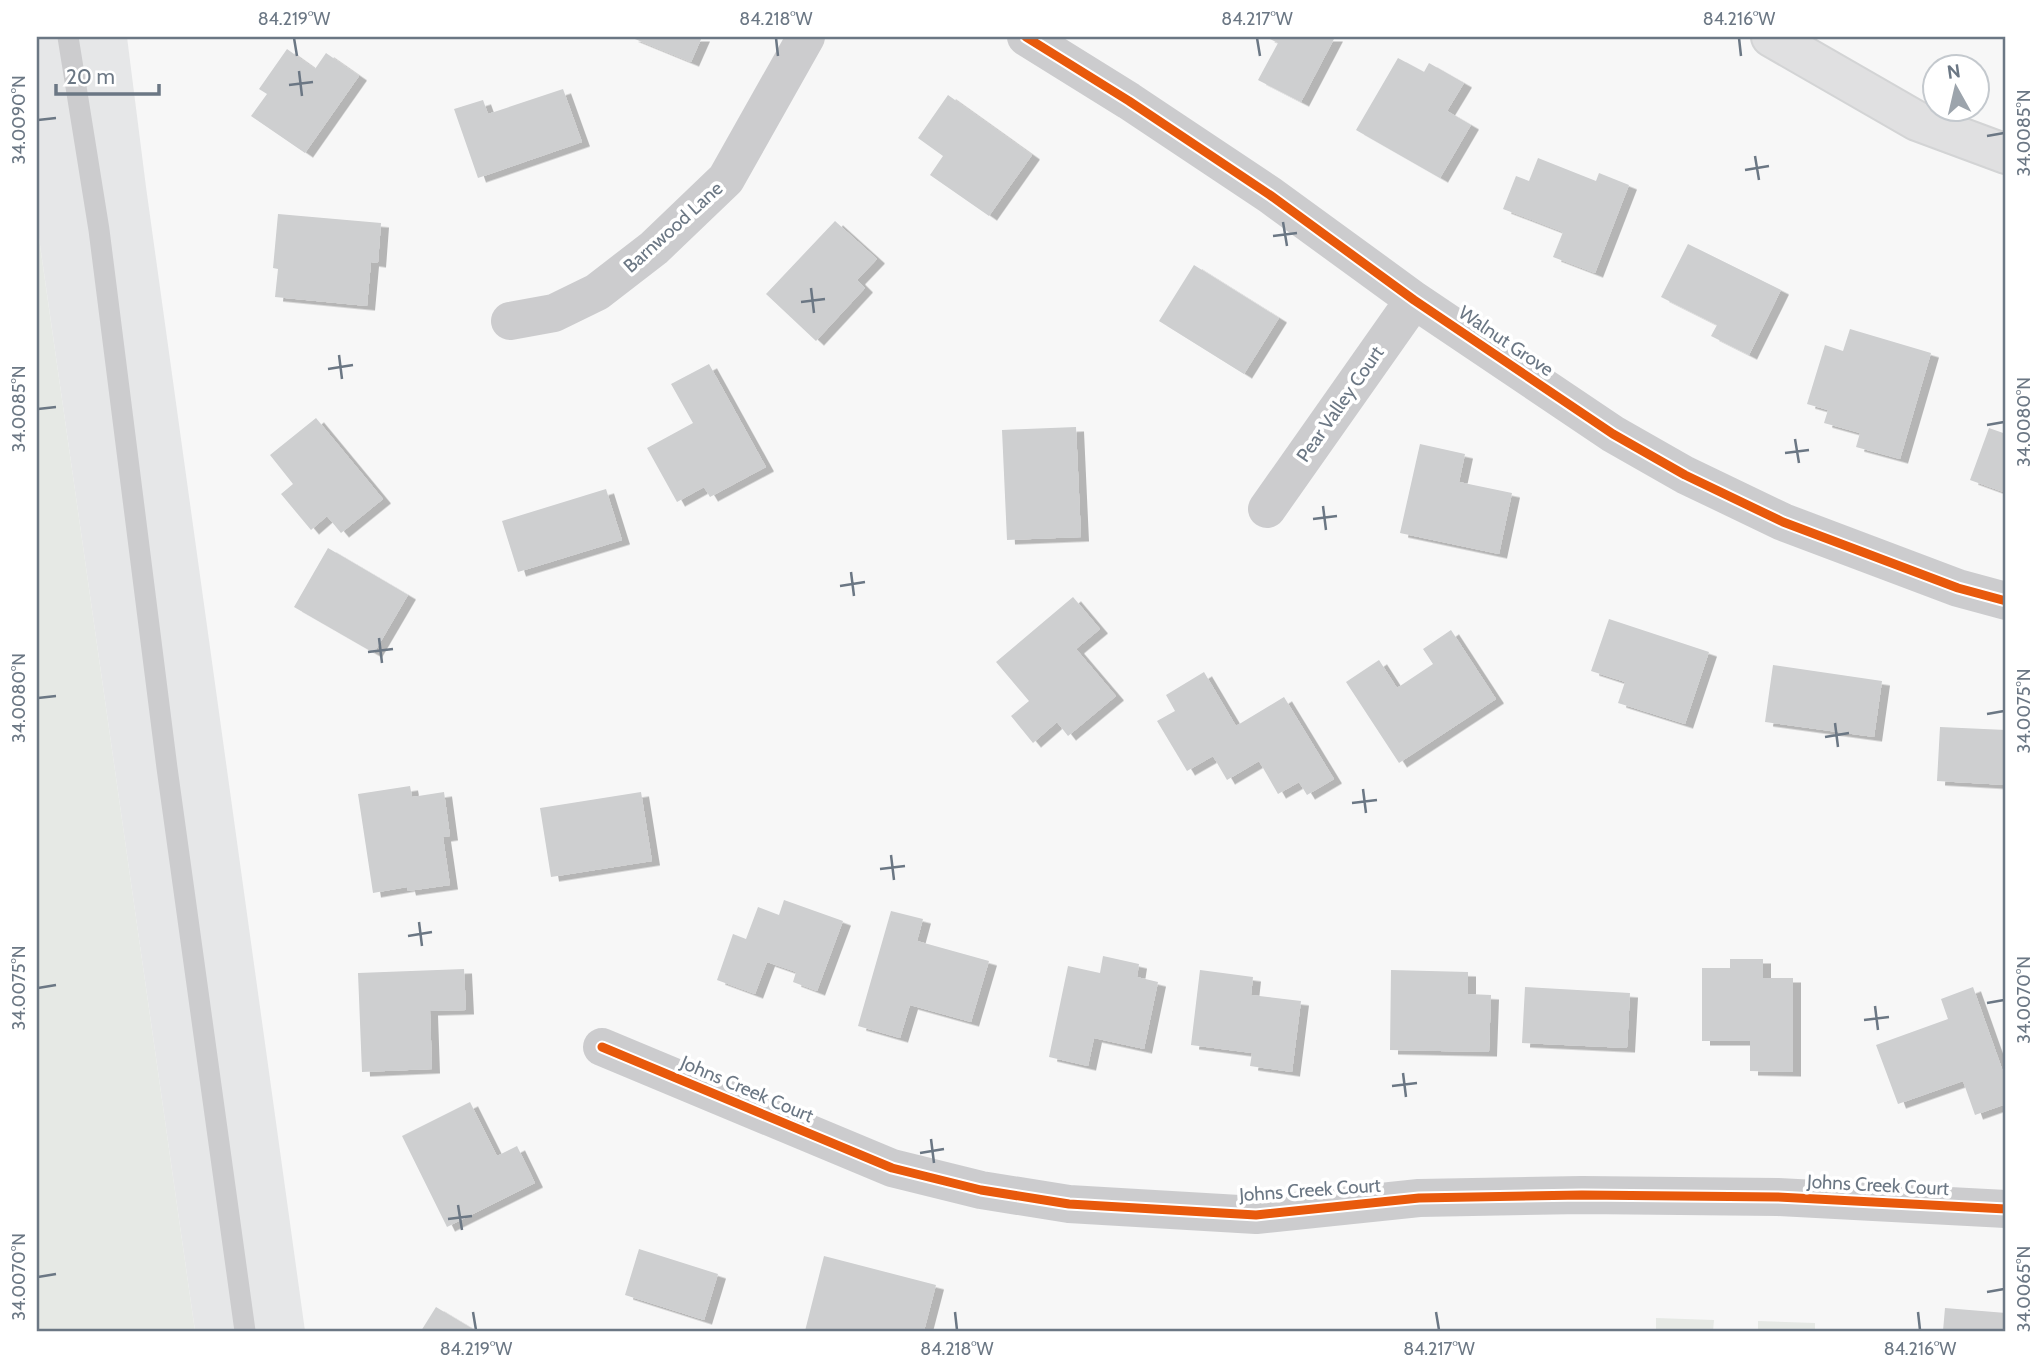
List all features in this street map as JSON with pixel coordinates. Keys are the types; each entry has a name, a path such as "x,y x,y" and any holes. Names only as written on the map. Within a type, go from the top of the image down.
{"main road":[{"path":"1771,37 1917,121 2006,154"}],"street":[{"name":"Barnwood Lane","path":"510,321 554,313 597,292 654,248 726,179 806,37"},
{"name":"Walnut Grove","path":"1026,37 1129,101 1270,195 1414,300 1613,434 1685,475 1783,522 1958,588 2006,601"},
{"name":"Pear Valley Court","path":"1267,509 1414,300"},
{"name":"Johns Creek Court","path":"602,1047 892,1168 981,1190 1069,1204 1256,1215 1419,1198 1596,1195 1778,1197 2006,1209"}],"lane":[{"path":"68,37 99,230 169,781 245,1331"}],"shaded area":[{"path":"37,37 127,37 305,1331 195,1331 37,224"},
{"path":"37,224 195,1331 37,1331"},
{"path":"1656,1318 1714,1320 1713,1331 1656,1331"},
{"path":"1758,1321 1815,1323 1815,1331 1758,1331"}],"building":[{"path":"630,37 702,37 691,62"},
{"path":"1266,37 1335,37 1301,102 1258,80 1278,43"},
{"path":"287,49 315,69 326,53 359,76 305,153 251,116 267,94 259,89"},
{"path":"1398,58 1424,72 1429,63 1464,83 1447,111 1471,125 1440,178 1356,130"},
{"path":"563,89 582,142 478,178 454,109 483,100 488,114"},
{"path":"948,95 1032,155 989,216 930,175 943,156 918,138"},
{"path":"1538,158 1596,181 1599,173 1629,185 1595,273 1553,257 1563,232 1503,209 1516,176 1529,181"},
{"path":"278,214 381,223 378,263 371,262 367,306 275,297 278,269 273,268"},
{"path":"835,221 877,259 857,280 865,288 816,341 766,294"},
{"path":"1688,244 1781,290 1749,355 1711,336 1717,325 1661,297"},
{"path":"1194,265 1279,318 1244,374 1159,321"},
{"path":"1850,329 1931,353 1900,459 1856,447 1860,433 1824,423 1828,410 1807,404 1825,345 1843,351"},
{"path":"709,364 766,467 710,497 704,487 677,502 647,448 693,423 671,384"},
{"path":"316,418 383,499 341,533 327,516 311,530 281,494 293,484 270,455"},
{"path":"1076,427 1081,537 1007,540 1002,430"},
{"path":"1989,428 2006,434 2006,493 1970,480"},
{"path":"1420,444 1465,454 1459,482 1512,493 1499,554 1400,533"},
{"path":"606,489 622,540 518,572 502,521"},
{"path":"328,548 408,595 374,653 294,607"},
{"path":"1073,597 1100,629 1076,649 1116,696 1068,736 1057,722 1033,743 1011,716 1029,701 996,662"},
{"path":"1609,619 1709,652 1685,724 1618,703 1625,682 1591,671"},
{"path":"1451,630 1496,699 1399,763 1346,682 1379,660 1397,688 1433,664 1423,649"},
{"path":"1773,665 1882,681 1874,737 1765,722"},
{"path":"1204,672 1236,726 1284,697 1334,779 1307,795 1299,782 1278,794 1259,761 1227,780 1213,756 1187,771 1157,721 1175,711 1166,695"},
{"path":"1940,727 2006,730 2006,785 1937,781"},
{"path":"410,786 412,797 444,792 450,836 443,837 450,885 408,891 407,887 373,893 358,794"},
{"path":"641,792 652,861 551,877 540,808"},
{"path":"784,900 843,921 817,991 793,982 796,972 767,962 755,994 717,980 733,934 746,939 758,907 779,915"},
{"path":"891,911 923,919 917,941 989,961 971,1022 910,1005 900,1038 858,1026"},
{"path":"1103,956 1139,964 1137,977 1158,982 1144,1049 1094,1038 1088,1066 1049,1057 1068,966 1100,973"},
{"path":"1730,959 1763,959 1763,978 1793,978 1793,1072 1750,1071 1750,1041 1702,1041 1702,968 1730,968"},
{"path":"464,969 466,1010 430,1011 432,1069 362,1072 358,973"},
{"path":"1200,970 1253,977 1251,995 1301,1001 1292,1072 1250,1066 1252,1053 1191,1045"},
{"path":"1391,970 1468,972 1468,994 1491,995 1489,1052 1390,1050"},
{"path":"1525,987 1630,993 1627,1048 1522,1043"},
{"path":"1973,987 2006,1080 2006,1104 1975,1115 1963,1081 1898,1104 1876,1045 1948,1019 1941,999"},
{"path":"470,1102 497,1156 517,1146 535,1183 447,1227 402,1136"},
{"path":"639,1249 718,1274 704,1320 625,1295"},
{"path":"824,1256 936,1285 924,1331 805,1331"},
{"path":"436,1307 476,1331 421,1331"},
{"path":"1945,1308 2006,1313 2006,1331 1943,1331"}],"cycle path":[{"path":"1026,37 1129,101 1270,195 1414,300 1613,434 1685,475 1783,522 1958,588 2006,601"},
{"path":"602,1047 892,1168 981,1190 1069,1204 1256,1215 1419,1198 1582,1195 1778,1197 2006,1209"}]}
